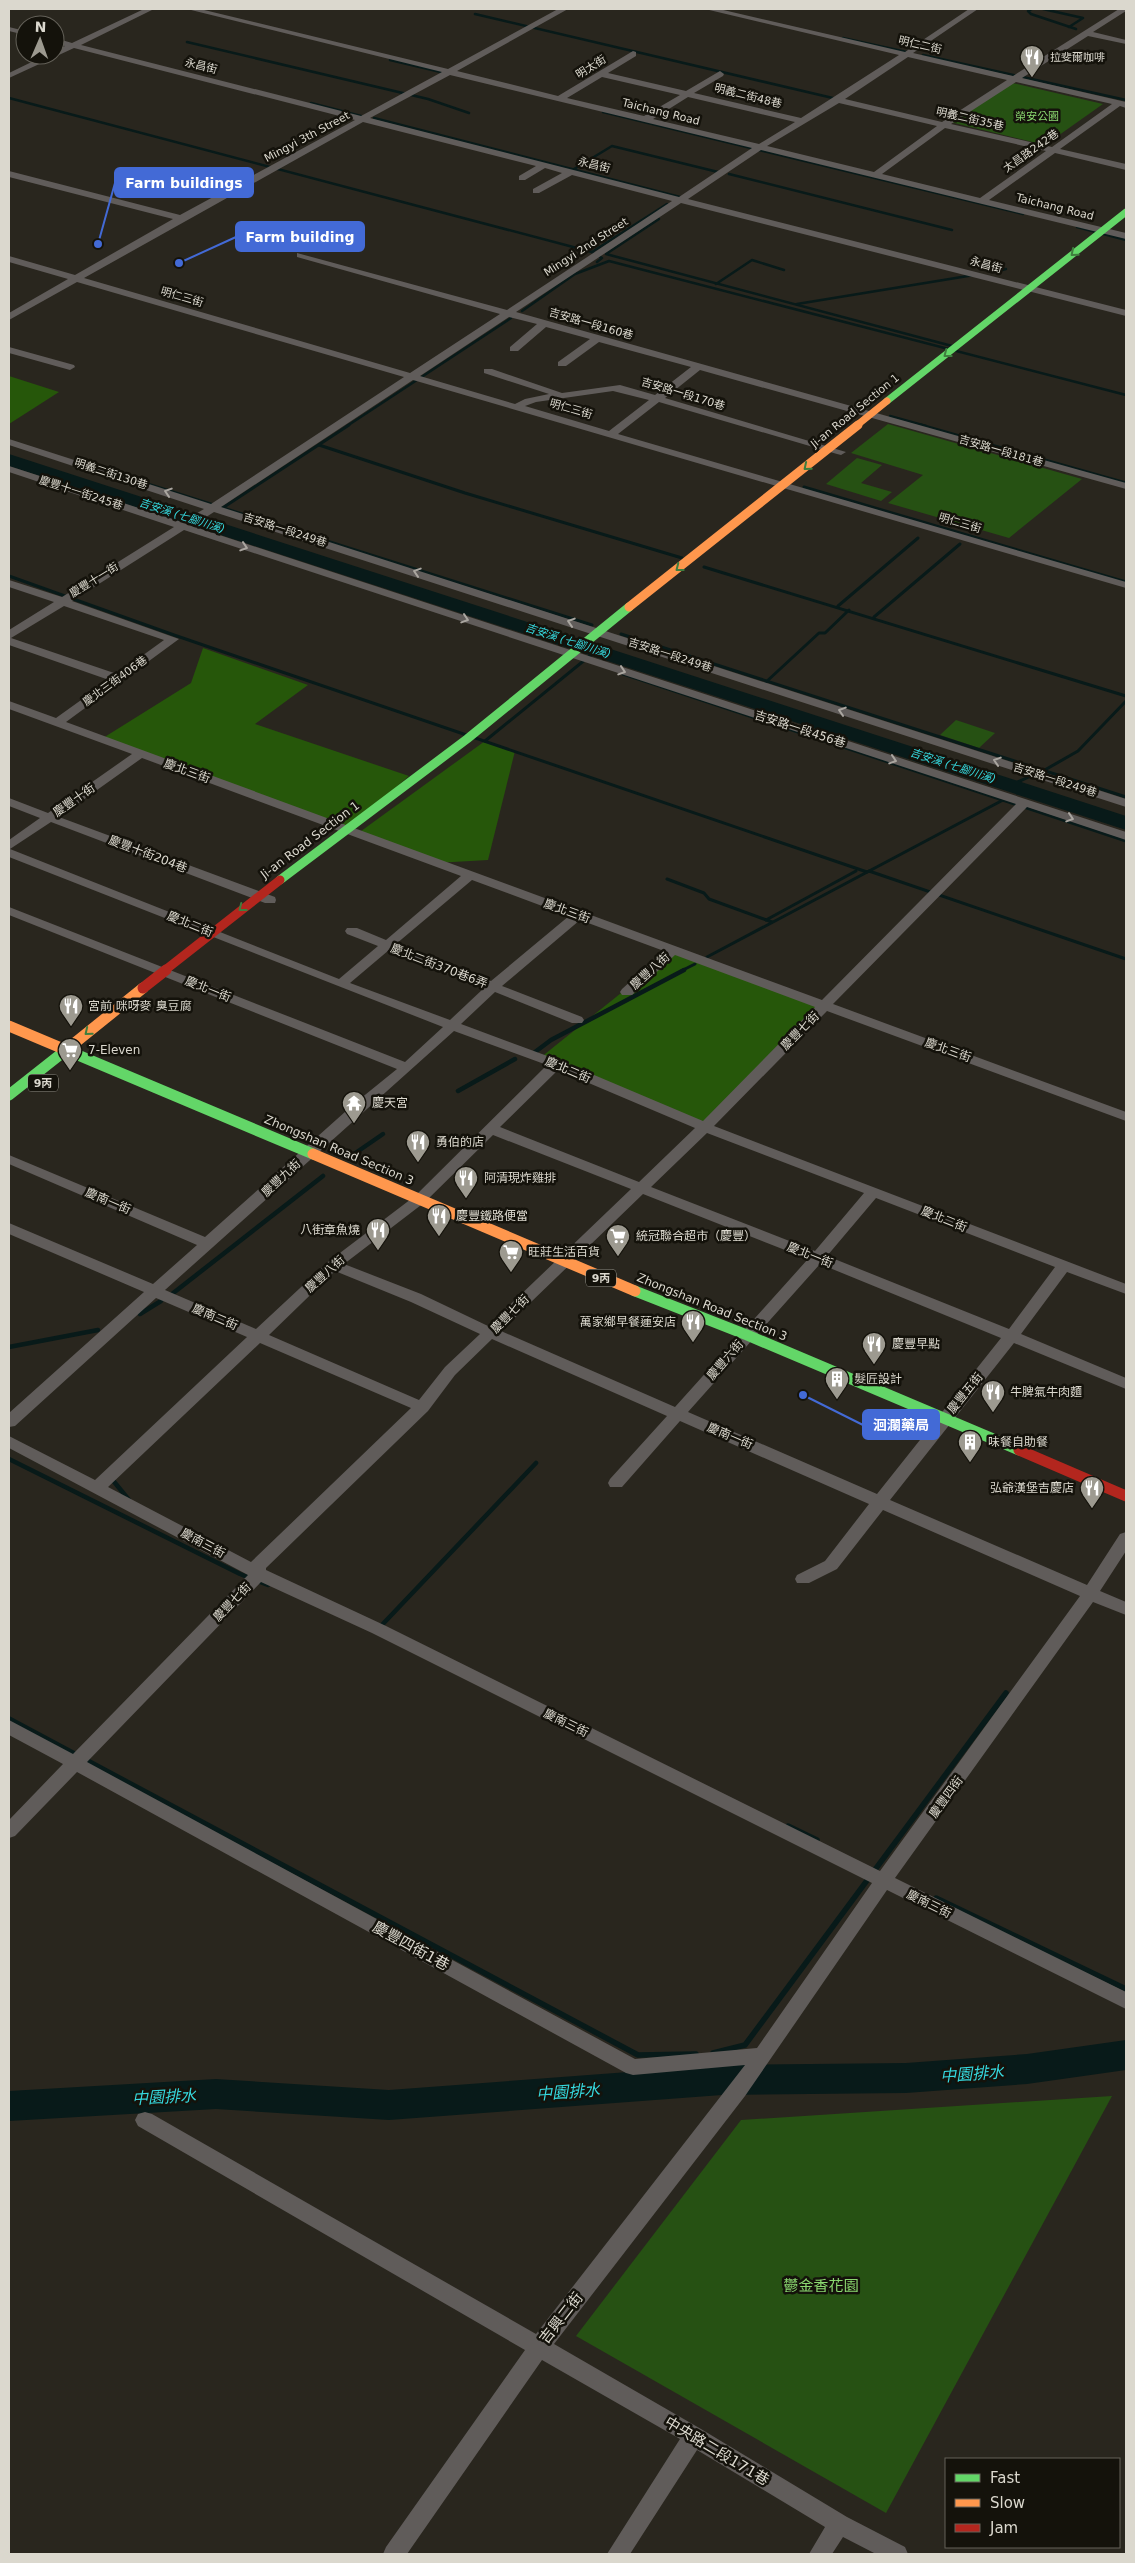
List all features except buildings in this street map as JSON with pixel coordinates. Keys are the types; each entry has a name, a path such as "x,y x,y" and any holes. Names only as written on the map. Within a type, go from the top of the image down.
{"street":[{"path":"65,48 150,9"},
{"name":"Taichang Road","path":"191,9 1126,236"},
{"name":"Mingyi 3th Street","path":"9,317 181,218 564,9"},
{"name":"明仁二街","path":"709,9 1123,104"},
{"name":"Mingyi 2nd Street","path":"214,507 413,377 508,312 682,200 760,147 838,100 974,9"},
{"path":"874,176 943,125 1124,9"},
{"path":"1086,33 1126,42"},
{"name":"永昌街","path":"65,43 365,118 1126,313"},
{"name":"明太街","path":"560,98 633,54"},
{"path":"9,76 32,65"},
{"name":"明義二街48巷","path":"602,74 802,121"},
{"path":"646,120 720,74"},
{"name":"明義二街35巷","path":"838,100 1126,167"},
{"name":"太昌路242巷","path":"982,201 1053,150 1123,104"},
{"path":"522,178 544,165"},
{"path":"548,191 575,172"},
{"path":"536,192 575,172"},
{"path":"9,174 181,218"},
{"name":"Ji-an Road Section 1","path":"78,1055 170,974 218,935 259,896 353,832 467,739 791,487 841,452 876,416 1101,230 1126,212"},
{"name":"Ji-an Road Section 1","path":"791,487 828,448 876,416 1026,306 1126,224"},
{"name":"吉安路一段160巷","path":"300,256 508,312 876,416"},
{"name":"明仁三街","path":"9,259 22,267 78,279 1126,585"},
{"path":"514,349 544,323"},
{"path":"562,364 598,338"},
{"path":"9,350 70,367"},
{"path":"611,434 698,367"},
{"path":"488,371 564,396"},
{"name":"吉安路一段170巷","path":"516,407 528,400 564,396 603,387 620,388 841,452"},
{"name":"吉安路一段181巷","path":"876,416 1126,486"},
{"name":"明義二街130巷","path":"9,442 214,507"},
{"name":"慶豐十一街245巷","path":"9,469 576,655"},
{"name":"慶豐十一街","path":"9,636 61,601 214,507"},
{"name":"吉安路一段249巷","path":"214,507 1126,803"},
{"path":"9,583 61,601"},
{"name":"慶北三街406巷","path":"58,723 173,639 61,601"},
{"path":"9,641 119,679"},
{"name":"吉安路一段456巷","path":"576,655 1126,836"},
{"name":"慶北三街","path":"9,705 1126,1117"},
{"name":"慶豐十街","path":"9,846 49,816 140,754"},
{"name":"慶豐十街204巷","path":"9,802 259,896"},
{"name":"慶豐七街","path":"9,1831 259,1574 257,1566 422,1407 450,1371 705,1127 1024,803"},
{"name":"慶北二街","path":"9,853 341,984 556,1064 705,1127 874,1191 1063,1267 1126,1289"},
{"path":"341,984 384,945 469,876"},
{"name":"慶北一街","path":"9,911 407,1068"},
{"name":"慶豐九街","path":"9,1422 308,1152 407,1068 494,986 578,915"},
{"name":"慶北二街370巷6弄","path":"352,931 577,1020"},
{"name":"慶豐八街","path":"627,992 674,950"},
{"name":"Ji-an Road Section 1","path":"66,1050 170,974"},
{"name":"Zhongshan Road Section 3","path":"9,1026 420,1199 563,1262 747,1335 1126,1496"},
{"name":"9丙","path":"12,1100 66,1050"},
{"name":"9丙","path":"12,1100 78,1055"},
{"name":"慶豐八街","path":"98,1487 333,1265 420,1199 556,1064"},
{"name":"慶北一街","path":"492,1129 1012,1336 1126,1384"},
{"name":"慶南一街","path":"9,1158 208,1244"},
{"name":"慶豐六街","path":"616,1483 817,1258 874,1191"},
{"name":"慶南二街","path":"9,1228 422,1407"},
{"name":"慶南一街","path":"333,1265 416,1298 490,1333 1126,1609"},
{"name":"慶豐五街","path":"803,1578 831,1565 882,1502 945,1418 1012,1336 1063,1267"},
{"name":"慶南三街","path":"9,1441 259,1574 378,1629 1126,2000"},
{"name":"慶豐四街","path":"763,2055 883,1881 1091,1593 1126,1538"},
{"name":"慶豐四街1巷","path":"9,1727 633,2067 763,2055"},
{"name":"吉興二街","path":"394,2554 539,2347 763,2055"},
{"name":"中央路二段171巷","path":"145,2120 694,2436 839,2524 897,2554"},
{"path":"618,2554 694,2436"},
{"path":"820,2554 839,2524"}],"green space":[{"name":"榮安公園","path":"1008,82 1103,104 1045,145 946,121"},
{"path":"9,376 59,392 9,424"},
{"path":"888,424 1082,479 1009,538 888,503 923,475 851,453"},
{"path":"857,458 882,465 861,483 892,492 881,501 826,484"},
{"path":"203,648 308,685 255,724 409,776 348,829 103,738 191,683"},
{"path":"956,720 995,733 979,748 940,735"},
{"path":"485,741 515,751 488,860 435,863 357,834"},
{"path":"671,953 821,1004 704,1122 540,1058"},
{"name":"鬱金香花園","path":"1112,2096 886,2513 576,2336 741,2120"}],"waterway":[{"path":"1032,9 1028,11 1031,14 1069,27"},
{"path":"1043,9 1083,18 1069,27"},
{"path":"475,14 837,99"},
{"path":"1069,27 1076,29"},
{"path":"843,38 911,53"},
{"path":"187,42 428,99 469,113"},
{"path":"923,55 1126,100"},
{"path":"390,60 445,73"},
{"path":"9,98 592,252"},
{"path":"311,103 361,116"},
{"path":"603,112 1023,214"},
{"path":"374,118 680,197"},
{"path":"574,169 612,146 718,172"},
{"path":"729,174 952,230"},
{"path":"592,252 667,204"},
{"path":"659,219 606,254 717,283"},
{"path":"1077,227 1126,240"},
{"path":"592,252 602,258 597,262"},
{"path":"717,283 752,260 784,270"},
{"path":"522,311 575,274 609,261 1126,395"},
{"path":"994,272 1006,269"},
{"path":"797,304 974,275"},
{"path":"717,283 952,346"},
{"path":"347,426 511,318"},
{"path":"890,416 926,426"},
{"path":"224,507 349,425"},
{"path":"921,425 1126,483"},
{"path":"319,445 465,493 682,558"},
{"name":"吉安溪 (七腳川溪)","path":"9,460 1126,823"},
{"path":"91,466 592,625"},
{"path":"804,487 1126,582"},
{"path":"838,606 918,538"},
{"path":"874,617 960,544"},
{"path":"704,567 848,611"},
{"path":"9,576 174,635 867,872"},
{"path":"767,681 819,633 825,633 848,611"},
{"path":"848,611 1126,696"},
{"path":"621,634 767,681"},
{"path":"485,741 597,650"},
{"path":"623,674 1003,800"},
{"path":"767,681 1044,770"},
{"path":"1044,770 1078,751 1126,701"},
{"path":"1044,770 1126,797"},
{"path":"1011,785 1031,776"},
{"name":"吉安溪 (七腳川溪)","path":"1017,793 1022,789"},
{"path":"869,871 1003,800"},
{"path":"1003,800 1126,841"},
{"path":"766,920 856,871"},
{"path":"707,957 869,871"},
{"path":"869,871 1126,959"},
{"path":"667,879 704,893 709,899 766,920"},
{"path":"766,920 772,922"},
{"path":"681,971 695,964"},
{"path":"535,1052 551,1040 684,970"},
{"path":"458,1091 515,1059"},
{"path":"354,1154 383,1134"},
{"path":"172,1294 323,1176"},
{"path":"140,1314 161,1301"},
{"path":"9,1347 98,1330"},
{"path":"9,1459 240,1574 268,1585"},
{"path":"380,1627 536,1463"},
{"path":"111,1478 129,1500"},
{"path":"713,2053 745,2045 1006,1693"},
{"path":"9,1719 638,2055 696,2054"},
{"path":"788,1826 817,1840"},
{"path":"936,1898 1126,1989"},
{"name":"中園排水","path":"9,2106 216,2094 389,2105 722,2080 906,2078 1027,2069 1126,2055"}],"traffic: fast":[{"path":"887,401 1126,212"},
{"path":"280,880 467,739 629,607"},
{"path":"9,1095 66,1050 313,1154"},
{"path":"635,1291 747,1335 1019,1450"}],"traffic: slow":[{"path":"629,607 786,484 887,401"},
{"path":"9,1026 66,1050 143,988"},
{"path":"313,1154 563,1262 635,1291"}],"traffic: jam":[{"path":"143,988 280,880"},
{"path":"1019,1450 1126,1496"}],"place":[{"name":"拉斐爾咖啡","path":"1032,78"},
{"name":"Farm buildings","path":"98,244"},
{"name":"Farm building","path":"179,263"},
{"name":"宮前 咪呀麥 臭豆腐","path":"71,1027"},
{"name":"7-Eleven","path":"70,1071"},
{"name":"慶天宮","path":"354,1124"},
{"name":"勇伯的店","path":"418,1163"},
{"name":"阿清現炸雞排","path":"466,1199"},
{"name":"慶豐鐵路便當","path":"439,1237"},
{"name":"八街章魚燒","path":"378,1251"},
{"name":"統冠聯合超市（慶豐）","path":"618,1257"},
{"name":"旺莊生活百貨","path":"511,1273"},
{"name":"萬家鄉早餐蓮安店","path":"693,1343"},
{"name":"慶豐早點","path":"874,1365"},
{"name":"洄瀾藥局","path":"803,1395"},
{"name":"髮匠設計","path":"837,1400"},
{"name":"牛脾氣牛肉麵","path":"993,1413"},
{"name":"味餐自助餐","path":"970,1463"},
{"name":"弘爺漢堡吉慶店","path":"1092,1509"}]}
